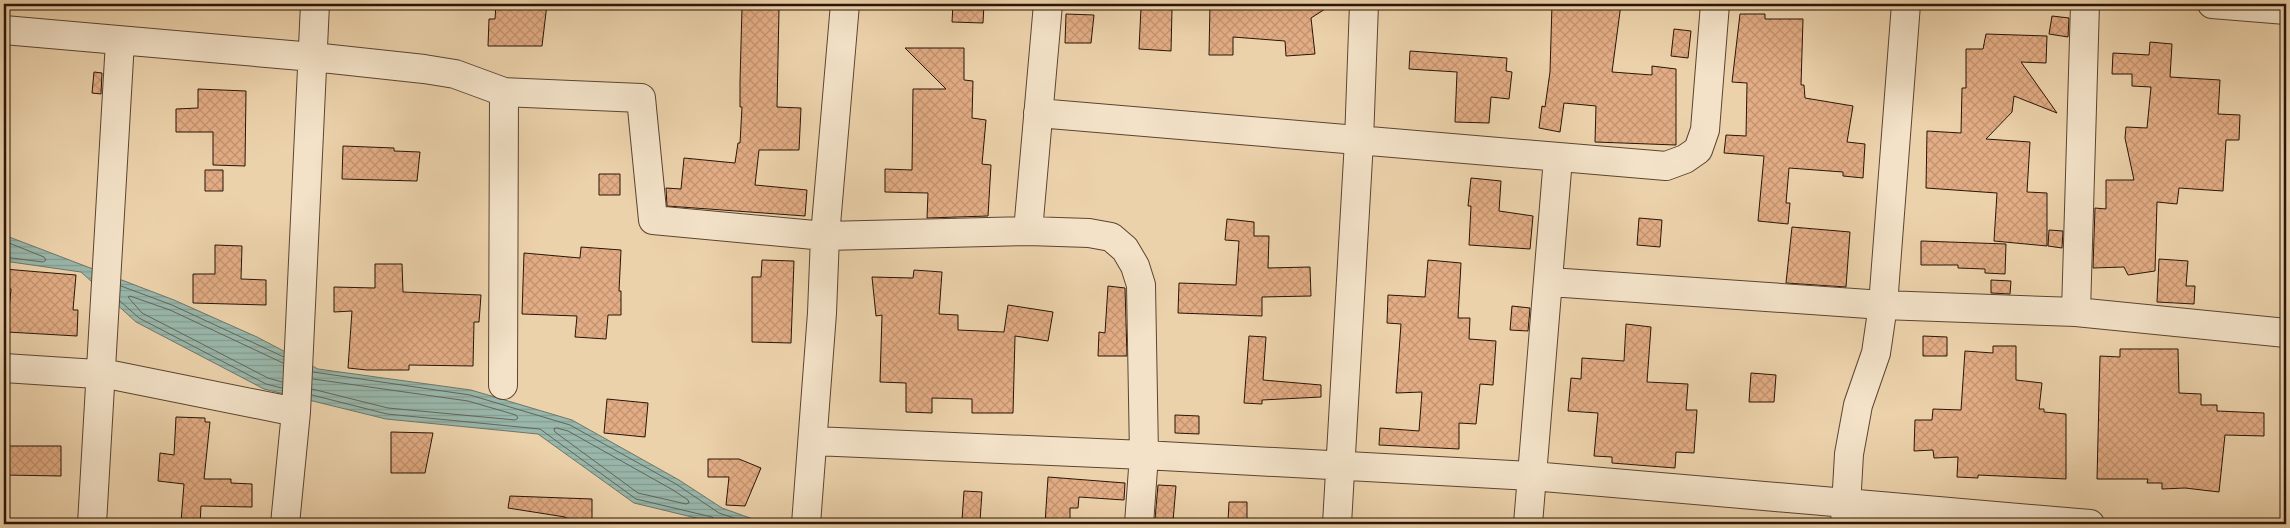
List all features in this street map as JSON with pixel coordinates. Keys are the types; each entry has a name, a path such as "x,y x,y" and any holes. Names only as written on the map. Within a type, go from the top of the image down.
{"street":[{"path":"285,524 296,412 315,4"},
{"path":"806,524 814,441 825,236 845,4"},
{"path":"1028,231 1048,4"},
{"path":"1337,524 1359,141 1364,4"},
{"path":"1038,113 1666,166 1685,159 1698,150 1705,130 1715,4"},
{"path":"1845,513 1849,454 1858,406 1876,353 1883,305 1906,4"},
{"path":"2076,312 2085,4"},
{"path":"2212,4 2286,10"},
{"path":"4,30 313,57 455,74 504,92 640,98 654,220 825,236 1028,231 1089,233 1111,237 1125,249 1135,266 1141,284 1144,455 1139,524"},
{"path":"92,524 120,41"},
{"path":"503,385 504,92"},
{"path":"1528,524 1550,282 1558,158"},
{"path":"1550,282 1883,305 2076,312 2286,333"},
{"path":"4,368 100,374 296,412"},
{"path":"814,441 1144,455 1532,476 1845,513 2090,524"}],"water":[{"path":"4,235 174,300 257,337 318,369 471,390 572,420 679,480 722,508 767,524 721,524 634,503 538,434 386,419 264,389 136,322 81,272 4,261"}],"building":[{"path":"496,4 547,4 542,46 488,46 489,19 495,19"},
{"path":"953,4 984,4 983,23 952,22"},
{"path":"1210,4 1233,4 1233,6 1283,9 1283,4 1333,4 1311,18 1315,54 1286,56 1285,41 1233,37 1233,55 1209,55"},
{"path":"1552,4 1621,4 1612,72 1652,75 1652,66 1676,69 1676,145 1595,142 1596,106 1564,103 1560,132 1539,128 1542,106 1545,107 1550,72"},
{"path":"742,7 779,9 777,107 801,108 799,150 759,150 755,185 807,190 805,216 667,206 666,188 681,189 684,158 735,163 738,143 740,143 742,107 740,107 740,82"},
{"path":"1141,8 1172,9 1171,51 1139,49"},
{"path":"1066,14 1094,15 1091,43 1065,43"},
{"path":"1740,14 1765,14 1765,19 1803,19 1801,85 1804,85 1805,98 1853,106 1847,142 1865,144 1863,178 1843,176 1843,172 1789,168 1786,203 1790,203 1788,224 1758,221 1764,156 1724,153 1726,135 1746,136 1747,83 1732,82"},
{"path":"2052,16 2069,18 2068,37 2049,34"},
{"path":"1674,29 1691,31 1688,58 1671,56"},
{"path":"1986,34 2047,36 2046,63 2021,62 2057,113 2014,96 2012,112 1986,139 2030,142 2027,192 2047,193 2047,246 1994,241 1997,193 1926,188 1927,131 1961,133 1962,88 1966,88 1966,49 1983,49"},
{"path":"2150,42 2172,44 2170,77 2220,80 2218,114 2240,115 2239,140 2226,140 2223,191 2179,188 2177,204 2157,202 2155,271 2128,275 2124,267 2093,268 2095,208 2106,209 2106,180 2134,180 2125,138 2126,127 2147,128 2151,87 2132,86 2132,74 2112,74 2113,53 2149,55"},
{"path":"905,48 964,48 964,80 973,81 972,118 986,120 982,164 991,165 988,216 927,218 928,193 885,192 885,169 912,170 913,89 946,89"},
{"path":"1410,51 1507,58 1506,71 1512,72 1509,99 1491,97 1489,123 1455,122 1457,72 1409,69"},
{"path":"94,72 102,73 101,94 92,93"},
{"path":"198,89 246,91 245,166 213,165 213,132 176,132 176,109 198,108"},
{"path":"343,146 394,148 394,151 420,152 417,181 342,179"},
{"path":"205,170 223,170 223,191 205,191"},
{"path":"599,174 620,174 620,195 599,195"},
{"path":"1471,178 1501,181 1499,211 1533,216 1530,249 1469,245 1471,206 1468,206"},
{"path":"1639,218 1662,220 1660,247 1637,245"},
{"path":"1227,219 1254,222 1254,236 1269,236 1268,268 1310,267 1311,296 1262,297 1262,316 1178,313 1179,283 1236,285 1239,241 1225,240"},
{"path":"1792,227 1850,232 1846,287 1786,283"},
{"path":"2049,230 2063,231 2062,248 2048,246"},
{"path":"1921,241 2006,244 2005,274 1985,273 1985,269 1958,268 1958,265 1921,265"},
{"path":"215,245 242,246 241,279 266,280 266,305 193,303 193,274 215,274"},
{"path":"581,247 621,250 619,291 621,291 621,315 608,315 606,339 575,337 577,316 522,314 524,253 580,258"},
{"path":"2159,259 2188,261 2186,286 2195,286 2194,304 2157,302"},
{"path":"762,260 794,261 791,343 752,342 752,277 761,277"},
{"path":"1428,260 1461,263 1458,318 1470,318 1469,339 1496,341 1493,385 1480,384 1476,424 1459,423 1459,449 1379,445 1380,428 1419,431 1422,392 1396,393 1401,324 1387,323 1388,295 1425,297"},
{"path":"375,264 402,264 403,292 481,295 479,322 474,322 473,366 409,365 409,370 348,368 352,311 334,312 334,287 375,288"},
{"path":"4,269 76,275 73,310 78,310 77,336 7,332 11,289 4,288"},
{"path":"914,270 942,272 939,314 958,315 958,330 1004,332 1008,305 1053,312 1048,341 1015,336 1013,413 972,413 972,399 932,398 932,413 906,412 906,383 880,382 882,315 876,316 872,277 913,278"},
{"path":"1991,280 2011,281 2010,294 1991,293"},
{"path":"1108,286 1125,288 1127,356 1098,356 1099,332 1105,333"},
{"path":"1512,306 1530,308 1528,331 1510,330"},
{"path":"1626,324 1651,327 1647,382 1688,384 1686,410 1697,410 1694,453 1676,452 1675,468 1612,463 1612,457 1594,456 1598,413 1568,411 1571,378 1581,379 1582,358 1624,361"},
{"path":"1249,336 1266,337 1263,380 1321,385 1321,397 1262,400 1262,404 1244,403"},
{"path":"1923,336 1947,337 1947,356 1923,356"},
{"path":"1993,346 2016,346 2016,380 2042,383 2039,409 2044,409 2044,412 2066,414 2066,479 1978,475 1978,478 1957,477 1958,457 1934,458 1933,450 1914,451 1915,420 1932,420 1933,409 1961,410 1965,351 1993,353"},
{"path":"2120,349 2178,349 2179,393 2201,394 2201,405 2217,405 2217,411 2264,413 2264,436 2225,435 2219,492 2185,488 2162,489 2162,483 2147,483 2148,479 2097,479 2100,356 2120,357"},
{"path":"1751,373 1776,375 1774,402 1749,402"},
{"path":"607,399 648,403 645,437 604,433"},
{"path":"1175,415 1199,416 1199,434 1175,433"},
{"path":"176,417 205,418 205,422 210,422 204,479 231,479 231,483 252,484 252,507 201,506 200,524 181,522 184,484 158,481 160,453 174,455"},
{"path":"391,432 433,433 425,473 391,473"},
{"path":"4,446 61,446 61,476 4,475"},
{"path":"708,459 739,459 761,468 745,506 726,505 729,477 708,477"},
{"path":"1048,477 1125,483 1124,500 1079,497 1078,508 1070,508 1070,524 1045,524"},
{"path":"1158,485 1176,486 1173,521 1155,519"},
{"path":"964,491 982,492 980,521 962,520"},
{"path":"510,496 592,499 592,520 565,518 508,508"},
{"path":"1229,502 1247,502 1247,522 1228,522"}]}
